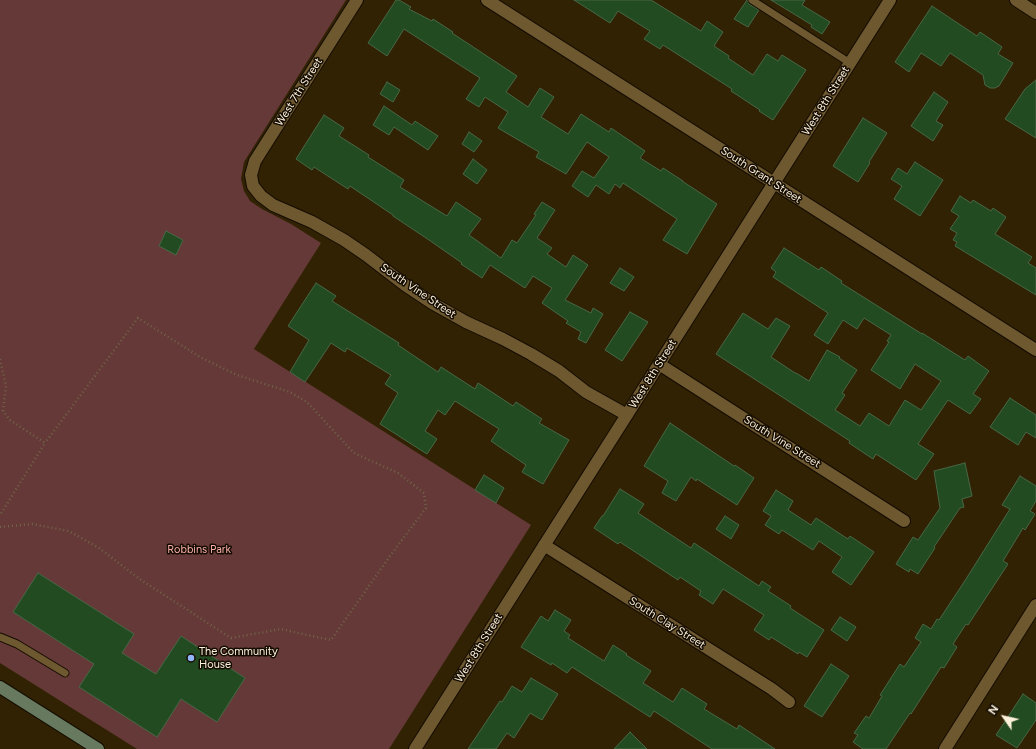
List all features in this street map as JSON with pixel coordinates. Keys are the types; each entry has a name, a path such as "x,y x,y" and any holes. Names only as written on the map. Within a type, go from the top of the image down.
{"street":[{"name":"West 7th Street","path":"253,186 251,175 255,161 357,0"},
{"name":"South Grant Street","path":"487,0 1036,350"},
{"name":"West 8th Street","path":"415,749 890,0"},
{"path":"1016,0 1036,13"},
{"name":"South Vine Street","path":"253,186 261,196 273,205 312,222 344,240 432,303 466,322 531,354 559,371 586,392 627,415"},
{"name":"South Vine Street","path":"659,364 904,520"},
{"name":"South Clay Street","path":"544,545 789,702"},
{"path":"945,749 1036,605"},
{"path":"0,687 98,749"}],"lane":[{"path":"752,0 850,63"},
{"path":"0,637 17,644 65,673"}],"path":[{"path":"0,515 45,443 138,318 200,357 236,375 290,392 308,402 354,453 398,473 424,493 426,508 331,640 281,629 231,638 141,580 99,548 69,531 32,524 0,527"},
{"path":"0,359 6,386 3,411 10,420 45,443"}],"green space":[{"name":"Robbins Park","path":"0,0 346,0 244,162 241,179 244,191 250,201 321,243 254,349 531,525 389,749 137,749 0,663"}],"building":[{"path":"396,0 399,0 411,7 409,9 432,21 433,19 517,76 506,92 528,107 540,88 554,97 541,117 568,134 581,114 609,132 611,128 645,151 640,158 661,171 663,168 717,204 687,254 663,240 677,219 623,183 620,188 615,184 609,194 596,185 588,197 572,186 582,171 594,178 609,157 587,142 566,174 536,157 539,152 498,128 508,112 485,97 479,107 466,99 480,78 404,29 387,56 368,43"},
{"path":"574,0 651,0 701,31 707,21 723,32 714,46 729,56 728,58 753,75 767,54 778,61 782,55 806,70 773,120 731,91 732,89 663,45 660,49 644,39 650,31 618,11 610,23"},
{"path":"747,0 749,4 759,10 748,27 734,19"},
{"path":"771,0 805,0 802,5 830,22 822,34 811,27 812,25"},
{"path":"932,6 977,36 980,32 1002,47 998,54 1013,63 999,86 990,88 985,85 983,75 950,53 941,66 921,53 909,72 895,62"},
{"path":"1036,80 1036,138 1005,119 1025,89"},
{"path":"387,82 400,90 393,102 380,94"},
{"path":"934,92 948,102 936,121 943,125 933,141 911,126"},
{"path":"384,106 412,125 415,121 438,136 428,150 394,127 389,135 373,125"},
{"path":"324,115 344,128 339,136 404,180 400,187 447,216 456,202 481,219 469,235 501,258 512,240 517,243 536,215 534,214 542,202 555,210 537,238 552,248 547,254 566,267 573,255 588,265 565,300 591,313 593,308 603,314 586,343 578,339 581,332 566,323 568,321 542,303 552,288 533,276 525,288 490,265 482,278 350,186 348,189 314,167 312,170 296,159"},
{"path":"863,118 887,133 858,182 833,166"},
{"path":"469,132 482,141 474,152 462,144"},
{"path":"473,159 487,170 477,184 463,174"},
{"path":"915,162 943,180 920,216 894,199 902,186 891,179 898,168 907,174"},
{"path":"960,196 971,203 973,200 991,211 993,208 1006,217 995,234 1032,257 1028,263 1036,268 1036,295 955,246 957,242 953,240 957,233 950,229 959,216 951,211"},
{"path":"166,231 183,240 176,255 159,246"},
{"path":"784,248 819,270 821,267 842,281 841,283 965,360 968,356 989,371 973,394 981,399 970,414 948,400 918,444 934,454 916,480 876,454 873,459 849,443 850,441 716,354 743,313 768,329 776,318 790,326 771,357 795,373 809,381 827,350 840,357 839,358 857,370 842,393 845,395 835,410 860,426 869,413 889,426 905,400 921,410 941,381 915,364 900,389 871,370 889,342 887,341 891,335 864,318 857,329 843,320 828,344 814,335 828,313 773,277 776,272 771,268"},
{"path":"620,268 634,277 624,291 610,283"},
{"path":"316,283 336,296 332,301 399,343 398,345 438,372 441,367 475,389 478,383 513,406 516,402 542,419 539,423 569,440 543,484 522,472 526,465 491,441 499,429 455,401 445,415 438,410 425,431 437,439 427,454 380,424 398,393 385,384 391,375 347,348 345,352 331,343 305,382 290,372 309,340 288,326"},
{"path":"630,312 648,322 622,361 605,350"},
{"path":"1010,398 1036,415 1036,438 1026,432 1018,445 990,427"},
{"path":"670,423 754,478 737,505 697,479 696,481 691,477 676,501 662,493 668,481 644,466"},
{"path":"965,463 972,496 962,499 964,507 960,508 918,574 910,569 909,572 896,564 913,537 918,540 940,508 934,471"},
{"path":"484,475 504,488 496,503 475,490"},
{"path":"1020,476 1036,486 1036,501 1030,511 1035,514 1025,530 1023,528 1003,561 1008,564 968,625 966,624 953,644 957,647 944,668 941,667 911,714 910,713 886,749 863,749 853,742 858,735 854,733 866,716 869,718 882,696 880,695 900,664 904,667 921,642 915,638 923,624 931,629 937,619 939,620 966,579 1010,509 1002,505"},
{"path":"620,489 644,504 638,513 691,548 694,543 759,586 762,581 771,587 768,591 791,606 790,608 824,630 807,657 799,652 798,654 771,637 769,640 754,630 764,615 723,589 713,604 699,595 701,591 680,577 678,580 620,542 618,544 594,528"},
{"path":"776,490 793,501 788,510 811,525 816,518 848,539 850,536 874,552 851,585 832,572 842,557 819,541 813,550 782,530 779,534 765,525 771,516 763,511"},
{"path":"725,516 739,525 731,539 716,529"},
{"name":"The Community House","path":"38,573 134,634 122,653 156,674 181,636 245,678 217,722 181,699 157,737 79,687 94,664 13,612"},
{"path":"555,610 571,620 564,631 570,635 568,638 604,661 613,645 651,671 643,683 673,702 682,688 707,704 704,709 737,729 739,725 775,749 712,749 654,711 650,717 572,667 567,673 552,663 551,665 521,647 541,616 548,621"},
{"path":"840,617 856,627 847,641 831,630"},
{"path":"831,664 849,676 822,717 804,706"},
{"path":"531,678 558,694 542,720 530,713 514,738 507,733 496,749 468,749 500,701 502,702 512,686 522,692"},
{"path":"1023,694 1036,703 1036,720 1017,748 996,735"},
{"path":"630,732 647,749 614,749"}],"place":[{"name":"The Community House","path":"191,658"}]}
